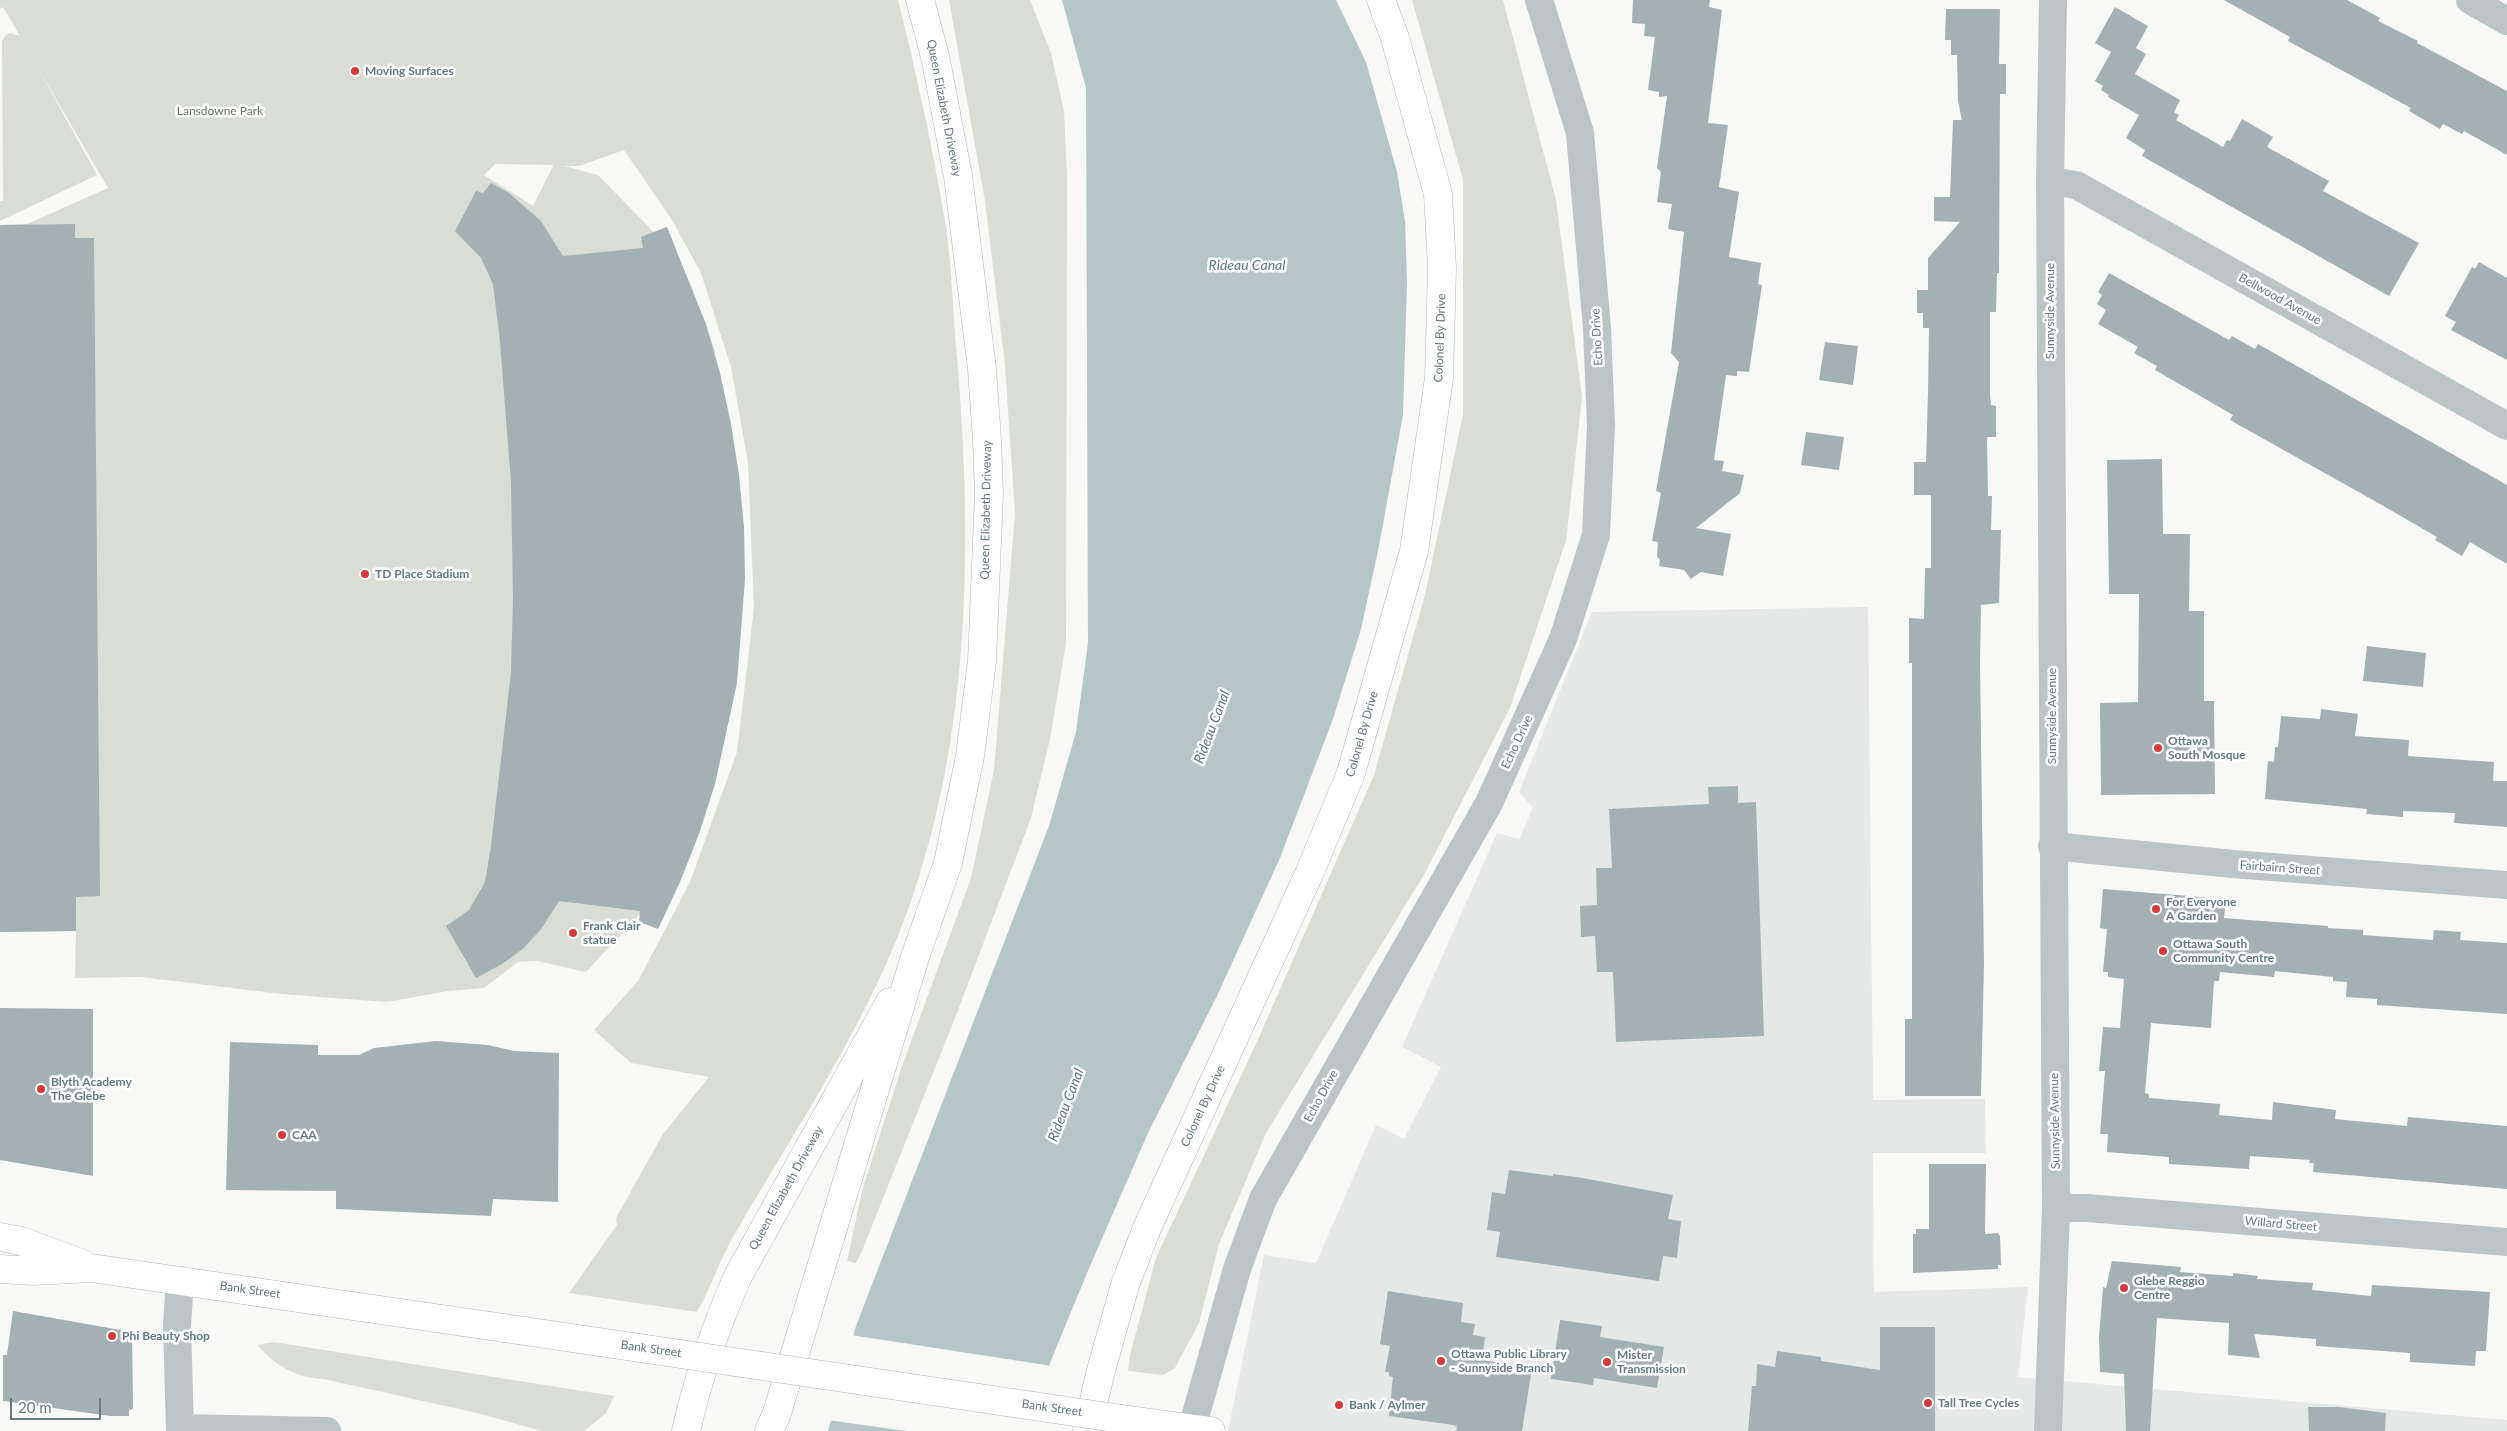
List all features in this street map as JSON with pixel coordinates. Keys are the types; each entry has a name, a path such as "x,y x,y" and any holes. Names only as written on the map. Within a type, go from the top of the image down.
{"main road":[{"name":"Queen Elizabeth Driveway","path":"769,1431 778,1413 915,957 948,862 970,756 982,661 988,494 982,378 958,176 935,56 920,0"},
{"name":"Colonel By Drive","path":"1086,1431 1125,1285 1147,1228 1309,874 1351,773 1414,551 1439,378 1442,268 1438,194 1395,38 1381,0"},
{"name":"Queen Elizabeth Driveway","path":"686,1431 693,1402 720,1318 738,1276 915,957"},
{"name":"Bank Street","path":"0,1237 21,1241 91,1268"},
{"name":"Bank Street","path":"0,1269 33,1271 91,1268 1201,1430"}],"street":[{"name":"Echo Drive","path":"1201,1430 1204,1390 1237,1269 1263,1198 1488,802 1563,639 1596,535 1601,425 1597,338 1580,133 1539,0"},
{"name":"Sunnyside Avenue","path":"2048,1431 2056,1208 2052,846 2050,181 2053,0"},
{"path":"2470,0 2507,21"},
{"name":"Bellwood Avenue","path":"2050,181 2076,185 2507,426"},
{"name":"Fairbairn Street","path":"2052,846 2233,864 2507,885"},
{"name":"Willard Street","path":"2056,1208 2087,1208 2507,1242"},
{"path":"180,1280 177,1325 180,1430 327,1431"}],"shaded area":[{"path":"1868,607 1873,1100 1985,1099 1986,1153 1873,1153 1874,1292 2028,1287 2018,1377 2507,1420 2507,1431 1228,1431 1264,1255 1316,1263 1376,1125 1404,1139 1441,1067 1402,1047 1497,833 1519,839 1533,808 1519,792 1592,612"}],"green space":[{"name":"Lansdowne Park","path":"0,0 898,0 929,135 946,231 961,404 965,546 963,617 958,688 948,758 933,827 913,895 877,985 832,1070 723,1255 707,1294 697,1312 569,1293 617,1225 616,1218 663,1134 709,1077 631,1063 594,1030 638,981 690,882 737,752 754,608 748,463 731,367 701,273 672,220 624,150 579,166 564,166 598,175 673,252 693,292 715,350 731,517 655,898 586,972 537,961 518,962 484,988 448,991 387,1002 281,994 141,977 75,978 76,931 0,932 0,225 27,224 108,188 39,70 97,175 0,221 0,201 3,201 2,41 10,33 20,36 3,7 0,9","holes":["495,164 553,165 533,206 484,175"]},
{"path":"949,0 1030,0 1051,53 1064,111 1067,176 1066,643 1050,739 1031,818 955,1018 856,1263 847,1261 862,1191 902,1066 971,878 994,770 1015,514 1005,365 985,201"},
{"path":"1412,0 1503,0 1556,200 1582,397 1566,541 1510,708 1425,873 1266,1133 1219,1244 1199,1323 1175,1368 1163,1375 1128,1371 1130,1355 1156,1258 1260,1035 1374,775 1425,595 1463,414 1463,180"},
{"path":"274,1342 614,1396 606,1413 584,1431 542,1431 477,1413 304,1376 279,1365 257,1345"}],"water":[{"name":"Rideau Canal","path":"1062,0 1336,0 1366,62 1397,172 1405,221 1407,282 1403,415 1378,551 1361,629 1333,719 1280,858 1216,998 1148,1133 1087,1273 1050,1363 1040,1431 828,1431 856,1326 1049,826 1076,732 1088,643 1086,88"}],"pier":[{"path":"851,1335 1052,1366 1043,1431 906,1431 828,1420"}],"building":[{"path":"1633,0 1710,0 1709,7 1722,10 1708,123 1728,125 1719,187 1739,192 1729,257 1761,263 1758,284 1762,285 1749,372 1737,371 1737,376 1726,375 1714,460 1724,461 1722,471 1744,475 1740,493 1696,528 1731,534 1723,576 1701,572 1691,579 1684,570 1659,566 1660,560 1657,556 1658,542 1652,541 1661,493 1656,491 1679,362 1671,353 1684,232 1668,229 1672,204 1657,202 1661,172 1657,168 1667,96 1659,97 1659,92 1648,90 1655,37 1644,36 1645,24 1632,23"},
{"path":"2224,0 2347,0 2380,18 2378,21 2507,91 2507,155 2464,131 2462,134 2443,124 2440,129 2409,111 2411,108 2288,41 2290,37"},
{"path":"2115,7 2148,26 2136,48 2146,54 2135,74 2180,100 2174,112 2179,115 2176,120 2223,147 2227,140 2230,141 2242,119 2273,137 2267,147 2329,181 2323,191 2419,243 2389,296 2142,156 2145,150 2126,138 2139,115 2108,97 2109,95 2101,90 2103,86 2095,81 2111,52 2095,43"},
{"path":"1946,9 2000,9 1999,64 2006,64 2006,94 2000,94 1999,273 1997,273 1996,312 1990,312 1990,394 1991,405 1996,406 1996,437 1987,437 1988,496 1992,496 1991,530 2001,530 1999,603 1981,605 1984,963 1981,1096 1905,1096 1905,1019 1912,1019 1912,663 1909,663 1909,618 1924,619 1925,568 1931,568 1931,495 1914,495 1914,462 1926,462 1929,328 1923,328 1923,313 1917,313 1917,290 1928,290 1928,258 1960,222 1934,221 1934,197 1950,197 1953,120 1962,120 1958,101 1957,55 1951,55 1951,40 1945,40"},
{"path":"491,183 509,193 541,221 563,256 643,248 641,237 667,227 706,324 720,373 739,475 744,527 745,579 737,683 715,784 699,834 680,882 658,929 639,922 640,911 559,901 542,928 524,948 502,964 476,978 446,926 469,910 485,882 491,846 511,672 513,599 511,483 500,342 493,284 481,258 455,231 476,191 483,193"},
{"path":"75,224 75,238 94,238 100,896 76,897 76,931 0,932 0,225"},
{"path":"2479,262 2507,278 2507,360 2451,330 2456,322 2445,316 2472,267 2475,269"},
{"path":"2109,273 2229,340 2232,336 2255,349 2258,344 2507,485 2507,564 2470,542 2462,556 2435,540 2437,537 2230,420 2233,415 2155,370 2157,366 2134,353 2138,347 2098,324 2106,310 2097,304 2102,295 2098,292"},
{"path":"1825,342 1858,346 1853,385 1819,380"},
{"path":"1806,432 1844,437 1839,470 1801,465"},
{"path":"2162,459 2163,534 2190,534 2189,611 2204,611 2204,701 2214,701 2215,794 2101,795 2100,703 2138,702 2139,594 2109,594 2107,460"},
{"path":"2367,646 2426,653 2423,687 2363,681"},
{"path":"2321,709 2358,714 2355,736 2409,740 2408,756 2494,762 2493,781 2507,781 2507,827 2454,823 2455,813 2403,811 2403,817 2366,814 2367,809 2265,799 2268,761 2274,762 2275,747 2278,747 2281,716 2320,719"},
{"path":"1738,786 1738,803 1756,802 1764,1036 1616,1042 1613,972 1597,972 1595,936 1581,937 1580,906 1597,905 1596,868 1612,868 1609,809 1709,804 1708,787"},
{"path":"2103,889 2226,899 2224,918 2328,926 2328,928 2363,930 2363,935 2433,940 2434,930 2461,932 2460,940 2507,943 2507,1014 2377,1005 2377,999 2346,997 2347,982 2333,981 2333,977 2275,971 2274,977 2220,972 2219,981 2214,981 2211,1028 2151,1023 2145,1093 2149,1094 2149,1098 2220,1104 2219,1115 2272,1120 2273,1102 2336,1110 2335,1119 2407,1126 2408,1117 2507,1126 2507,1189 2313,1172 2314,1163 2309,1163 2310,1160 2250,1156 2249,1169 2169,1164 2169,1157 2107,1152 2108,1134 2100,1134 2105,1071 2099,1071 2103,1027 2120,1028 2124,979 2108,977 2108,972 2103,972 2107,929 2100,928"},
{"path":"0,1008 93,1009 93,1176 0,1160"},
{"path":"436,1041 488,1045 514,1051 559,1053 558,1202 493,1199 491,1216 336,1209 336,1191 226,1190 230,1042 318,1045 318,1055 359,1055 374,1048"},
{"path":"1929,1164 1986,1164 1985,1234 1998,1233 2000,1236 2001,1265 1998,1265 1998,1269 1913,1273 1913,1234 1916,1234 1916,1229 1929,1229"},
{"path":"1509,1170 1583,1178 1673,1195 1668,1219 1681,1221 1677,1258 1663,1256 1659,1281 1496,1257 1500,1232 1487,1230 1492,1192 1505,1194"},
{"path":"2112,1261 2181,1267 2180,1272 2233,1276 2233,1273 2258,1276 2257,1279 2313,1283 2312,1290 2371,1296 2372,1285 2490,1292 2486,1351 2476,1351 2475,1366 2410,1362 2410,1353 2316,1346 2316,1339 2254,1334 2260,1358 2228,1355 2229,1323 2157,1318 2150,1431 2126,1431 2124,1374 2100,1372 2099,1337 2103,1287 2106,1288"},
{"name":"Ottawa Public Library - Sunnyside Branch","path":"1388,1291 1463,1303 1461,1322 1475,1324 1473,1335 1485,1337 1482,1360 1532,1368 1522,1431 1456,1431 1457,1427 1453,1425 1389,1416 1393,1377 1389,1376 1389,1372 1385,1372 1390,1346 1380,1344"},
{"path":"13,1311 132,1332 133,1409 129,1410 129,1416 110,1416 3,1401 3,1355 7,1355"},
{"name":"Mister Transmission","path":"1560,1320 1602,1326 1600,1337 1664,1347 1657,1388 1594,1378 1593,1385 1551,1379"},
{"path":"1880,1327 1935,1327 1935,1431 1748,1431 1752,1386 1756,1386 1757,1364 1775,1367 1777,1351 1821,1357 1821,1361 1880,1370"},
{"path":"2308,1407 2339,1407 2386,1413 2385,1431 2309,1431"}],"place":[{"name":"Moving Surfaces","path":"355,71"},
{"name":"TD Place Stadium","path":"365,574"},
{"name":"Ottawa South Mosque","path":"2158,748"},
{"name":"For Everyone A Garden","path":"2156,909"},
{"name":"Frank Clair statue","path":"573,933"},
{"name":"Ottawa South Community Centre","path":"2163,951"},
{"name":"Blyth Academy The Glebe","path":"41,1089"},
{"name":"CAA","path":"282,1135"},
{"name":"Glebe Reggio Centre","path":"2124,1288"},
{"name":"Phi Beauty Shop","path":"112,1336"},
{"name":"Ottawa Public Library - Sunnyside Branch","path":"1441,1361"},
{"name":"Mister Transmission","path":"1607,1362"},
{"name":"Tall Tree Cycles","path":"1928,1403"},
{"name":"Bank / Aylmer","path":"1339,1405"}]}
